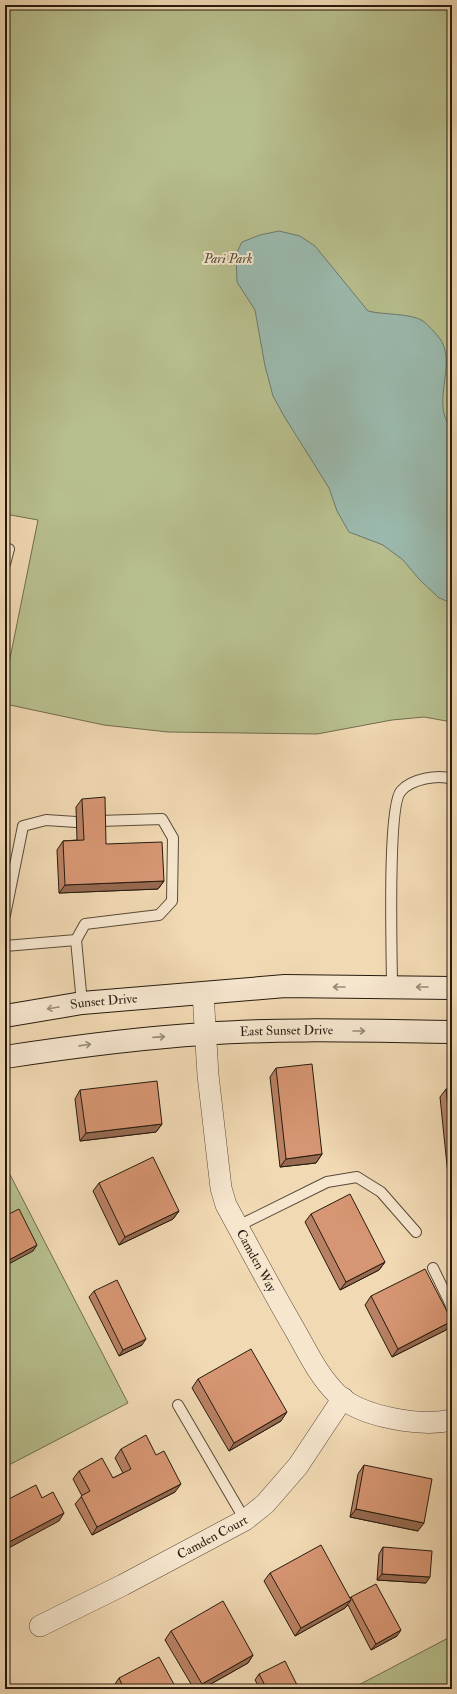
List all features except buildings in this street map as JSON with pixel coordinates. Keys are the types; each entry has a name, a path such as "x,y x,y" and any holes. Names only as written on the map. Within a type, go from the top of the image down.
{"main road":[{"path":"203,993 285,986 452,988"},
{"name":"Sunset Drive","path":"5,1016 82,1003 203,993"},
{"name":"East Sunset Drive","path":"5,1057 120,1040 205,1034 279,1031 452,1032"}],"street":[{"name":"Camden Way","path":"203,993 208,1075 221,1188 226,1205 313,1365 337,1394 380,1416 401,1421 437,1422 452,1420"},
{"name":"Camden Court","path":"40,1626 123,1585 245,1520 265,1504 298,1466 343,1398"}],"lane":[{"path":"5,548 9,549 5,564"},
{"path":"392,987 392,835 395,803 400,791 418,780 433,777 452,780"},
{"path":"82,1003 76,940 85,924 159,915 172,901 173,838 162,819 99,821"},
{"path":"5,915 23,826 46,820 76,822"},
{"path":"5,946 76,940"},
{"path":"238,1226 327,1182 357,1177 381,1192 416,1232"},
{"path":"432,1268 450,1303 452,1312"},
{"path":"178,1405 245,1520"}],"green space":[{"name":"Pari Park","path":"5,5 452,5 452,722 424,717 392,720 317,734 168,732 104,725 5,704 5,683 38,520 5,514"},
{"path":"5,1165 128,1403 5,1467"},
{"path":"452,1636 452,1689 351,1689"}],"shaded area":[{"path":"279,231 300,236 315,246 368,311 418,318 431,329 443,344 446,354 446,365 443,410 446,420 452,428 452,603 439,598 419,579 403,560 383,545 349,532 337,511 329,488 273,396 265,366 255,310 237,282 236,254 242,242 260,235"}]}
